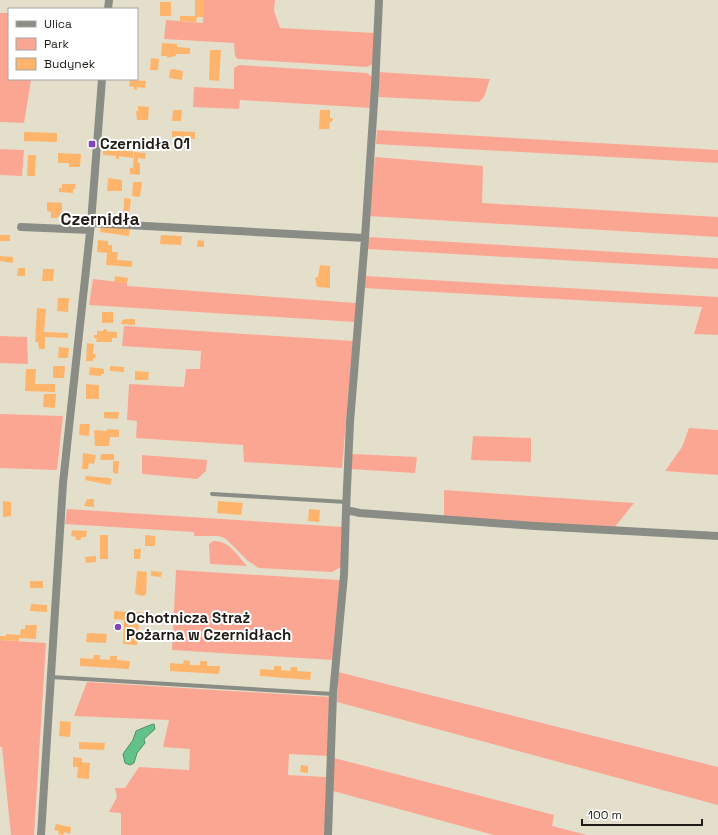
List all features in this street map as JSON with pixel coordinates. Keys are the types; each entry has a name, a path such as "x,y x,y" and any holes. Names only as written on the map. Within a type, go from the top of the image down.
{"street":[{"path":"328,835 333,694 344,575 350,422 375,94 379,0"},
{"path":"41,835 63,483 91,226 102,80"},
{"path":"20,227 91,226 365,238"},
{"path":"346,506 360,513 505,524 718,536"}],"lane":[{"path":"212,494 346,506"},
{"path":"51,677 333,694"}],"green space":[{"path":"204,0 275,0 274,11 280,28 375,33 373,64 367,67 238,59 235,56 234,43 164,39 166,20 203,23"},
{"path":"0,13 8,13 8,80 31,80 24,123 0,122"},
{"path":"239,65 367,73 372,77 372,108 240,100 239,109 193,107 194,87 234,89 234,68"},
{"path":"378,72 490,79 484,97 479,102 379,97"},
{"path":"377,130 718,150 718,163 376,144"},
{"path":"0,149 24,150 22,176 0,175"},
{"path":"375,157 483,166 482,203 718,217 718,237 369,216"},
{"path":"368,237 718,258 718,269 367,249"},
{"path":"365,276 718,297 718,335 694,334 702,307 363,288"},
{"path":"93,279 127,283 127,286 356,303 355,322 89,305"},
{"path":"124,326 353,341 342,468 244,462 243,445 136,438 137,421 127,420 129,384 184,387 186,369 200,369 201,351 122,346"},
{"path":"0,336 27,337 28,364 0,363"},
{"path":"0,414 63,416 57,470 0,468"},
{"path":"689,428 718,430 718,475 665,471 682,447"},
{"path":"473,436 531,438 531,462 471,460"},
{"path":"351,454 417,457 415,473 350,469"},
{"path":"142,455 207,460 206,471 197,479 142,474"},
{"path":"444,490 634,503 614,528 444,517"},
{"path":"67,509 343,527 341,567 332,572 259,568 248,561 226,539 219,536 194,536 194,532 65,524"},
{"path":"213,541 224,543 233,549 247,566 210,564 209,544"},
{"path":"176,570 340,580 333,660 172,650"},
{"path":"0,640 46,643 34,835 11,835 2,747 0,747"},
{"path":"338,672 718,767 718,805 337,702"},
{"path":"87,682 330,697 329,756 289,754 288,775 326,777 325,835 121,835 121,813 109,812 117,797 115,788 125,788 139,767 189,770 190,749 163,747 169,720 74,716"},
{"path":"334,758 554,815 552,826 587,835 494,835 333,791"}],"shaded area":[{"path":"154,724 155,729 144,739 145,743 137,753 134,763 130,765 125,763 123,754 133,740 136,731"}],"building":[{"path":"195,0 204,0 204,17 197,17 196,22 180,21 180,16 195,16"},
{"path":"160,2 171,2 171,16 160,16"},
{"path":"162,43 177,44 177,47 190,48 190,54 176,54 176,56 167,58 167,56 161,56"},
{"path":"210,50 221,50 219,81 209,80"},
{"path":"151,58 159,59 158,70 150,70"},
{"path":"173,69 183,71 182,80 169,78 170,70"},
{"path":"130,80 146,81 145,88 137,87 137,90 134,89 134,87 129,86"},
{"path":"138,106 149,107 148,120 137,120 136,111 138,111"},
{"path":"173,110 182,110 181,121 172,121"},
{"path":"320,110 330,110 330,118 333,118 332,122 330,122 329,129 319,129"},
{"path":"172,131 195,132 195,139 190,139 189,143 176,142 176,137 172,137"},
{"path":"24,132 57,133 57,142 24,141"},
{"path":"103,148 133,151 133,158 119,156 119,159 116,159 116,156 103,155"},
{"path":"134,152 146,153 145,159 138,158 138,163 140,163 140,175 130,174 130,168 133,168"},
{"path":"58,153 81,154 80,167 69,167 69,163 58,163"},
{"path":"28,155 36,155 35,176 27,176"},
{"path":"108,178 122,180 122,191 107,191"},
{"path":"133,182 142,182 140,197 132,196"},
{"path":"62,184 76,184 75,189 73,189 73,193 59,192 59,188 62,188"},
{"path":"124,198 131,199 128,222 123,222"},
{"path":"47,202 62,203 62,213 57,218 51,218 51,212 47,211"},
{"path":"101,226 130,228 129,236 100,232"},
{"path":"0,235 10,235 10,241 0,241"},
{"path":"161,235 182,236 181,245 160,244"},
{"path":"98,240 108,241 108,245 112,245 112,252 118,252 117,260 132,261 132,267 106,265 107,253 97,252"},
{"path":"198,240 204,241 204,247 197,247"},
{"path":"0,256 13,257 13,263 0,261"},
{"path":"320,265 330,266 330,288 317,287 315,278 318,277"},
{"path":"18,268 25,268 25,276 17,276"},
{"path":"43,269 54,269 53,281 42,281"},
{"path":"115,276 128,278 127,283 114,282"},
{"path":"58,298 69,298 68,312 57,311"},
{"path":"37,308 46,309 44,332 68,333 68,338 45,337 45,349 39,349 38,342 35,342"},
{"path":"102,312 113,312 113,323 102,323"},
{"path":"135,319 135,325 121,324 122,320"},
{"path":"104,329 107,329 106,331 117,332 117,338 112,338 112,342 96,342 97,338 94,338 94,335 97,335 97,331 103,331"},
{"path":"87,343 94,344 93,354 96,354 93,361 86,361"},
{"path":"59,347 69,348 68,358 58,358"},
{"path":"53,366 65,366 64,378 53,378"},
{"path":"110,366 124,367 124,372 110,371"},
{"path":"90,367 104,369 104,374 101,374 101,376 89,375"},
{"path":"26,369 36,369 35,384 55,384 55,392 25,391"},
{"path":"135,371 149,372 148,380 135,380"},
{"path":"86,384 99,385 99,399 86,399"},
{"path":"44,394 56,394 55,408 43,407"},
{"path":"104,412 119,412 118,419 104,418"},
{"path":"80,424 90,424 89,436 79,435"},
{"path":"107,429 119,430 119,437 110,437 109,446 95,446 94,430 107,431"},
{"path":"83,453 96,455 94,464 89,463 88,469 82,469"},
{"path":"101,454 114,454 114,460 100,460"},
{"path":"113,461 119,461 118,474 113,473"},
{"path":"86,476 112,479 110,485 85,480"},
{"path":"87,499 94,499 94,507 84,506"},
{"path":"3,501 11,502 11,516 3,517"},
{"path":"218,501 243,503 241,515 217,513"},
{"path":"309,509 320,510 319,522 308,521"},
{"path":"72,530 87,531 86,537 81,537 81,540 75,540 76,537 71,536"},
{"path":"100,535 108,535 108,559 100,559"},
{"path":"145,535 155,536 155,546 145,546"},
{"path":"134,549 141,549 140,559 134,559"},
{"path":"96,556 96,562 86,563 85,557"},
{"path":"137,571 147,572 146,595 142,596 135,594"},
{"path":"151,571 162,572 161,577 151,576"},
{"path":"30,581 43,581 43,588 30,588"},
{"path":"31,604 47,605 47,612 30,611"},
{"path":"114,611 148,613 147,624 139,623 137,645 123,644 124,620 114,619"},
{"path":"25,625 37,625 36,639 19,638 19,641 0,640 0,636 6,636 6,634 20,635 21,629 25,629"},
{"path":"87,633 107,634 106,643 86,642"},
{"path":"94,655 100,655 100,659 110,660 110,656 117,656 117,660 130,661 129,669 80,666 80,658 93,659"},
{"path":"184,660 190,661 190,665 200,665 200,661 207,661 207,666 220,666 219,674 170,671 170,663 183,664"},
{"path":"274,666 281,666 281,670 290,671 291,667 297,667 297,671 311,672 310,680 260,676 260,669 274,670"},
{"path":"60,721 71,722 70,737 59,736"},
{"path":"79,742 105,743 104,750 79,749"},
{"path":"73,757 82,758 82,762 90,763 89,779 77,778 78,767 73,767"},
{"path":"301,765 308,766 308,773 300,772"},
{"path":"56,824 71,827 70,834 64,832 63,835 58,834 59,831 54,830"}],"place":[{"name":"Czernidła 01","path":"92,144"},
{"name":"Ochotnicza Straż Pożarna w Czernidłach","path":"118,627"}],"district":[{"name":"Czernidła","path":"100,219"}]}
